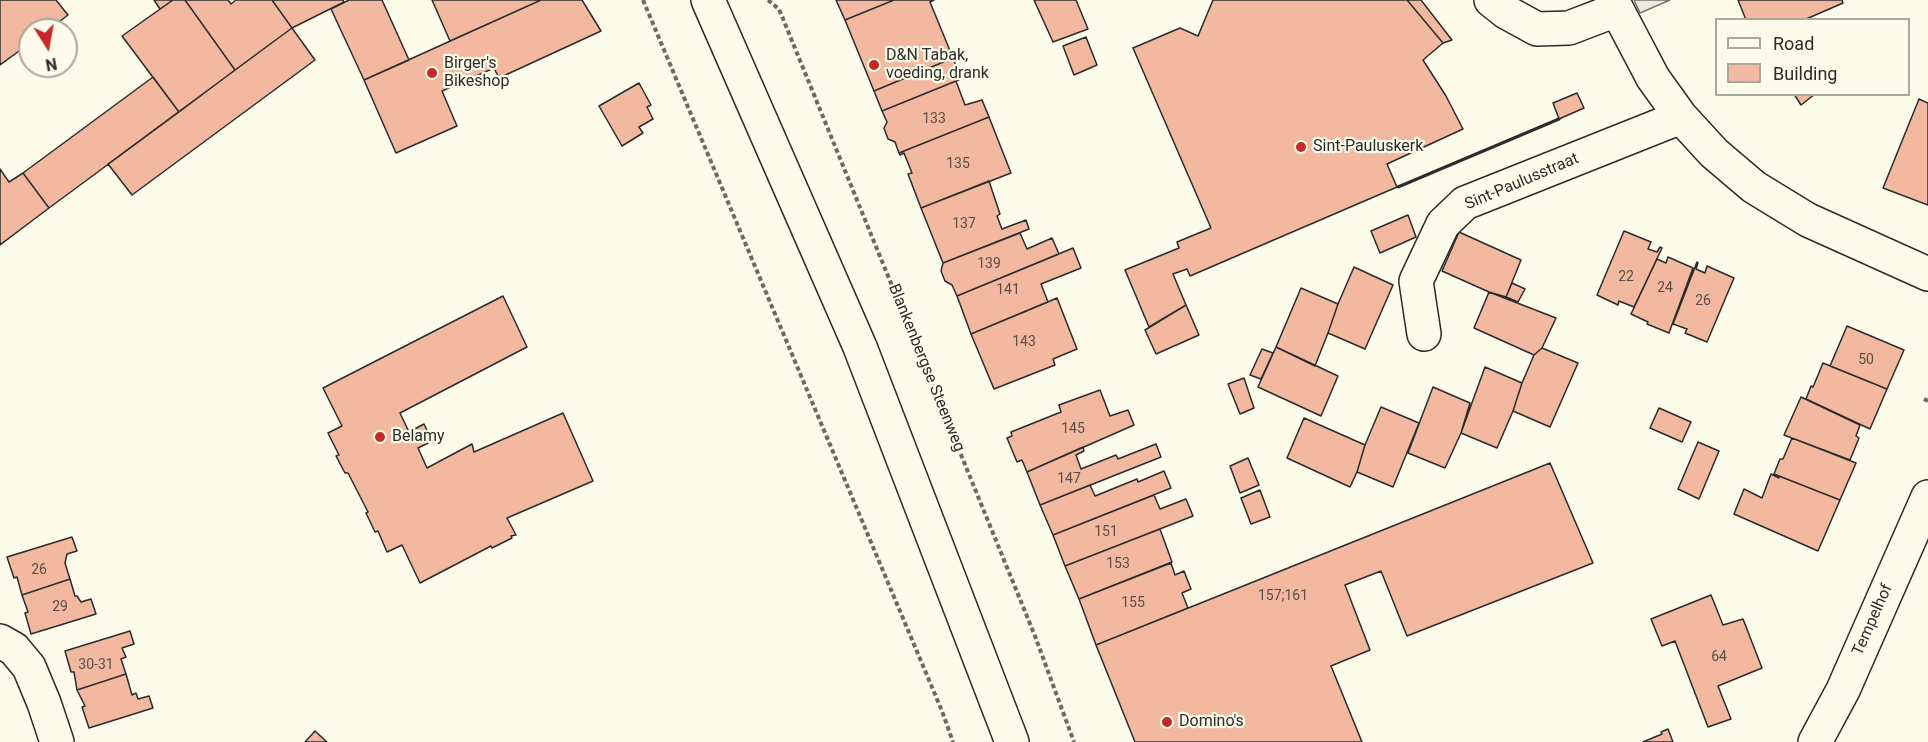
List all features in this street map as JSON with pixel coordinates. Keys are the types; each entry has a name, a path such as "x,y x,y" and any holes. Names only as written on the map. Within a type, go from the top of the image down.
{"street":[{"path":"708,0 860,347 1012,742"},
{"path":"1491,0 1506,12 1537,29 1569,28 1614,5 1653,78 1681,117 1714,153 1754,187 1808,220 1928,274"},
{"name":"Sint-Paulusstraat","path":"1424,334 1416,281 1443,224 1465,203 1681,117"},
{"name":"Tempelhof","path":"1815,742 1843,690 1928,497"},
{"path":"0,642 14,649 29,667 57,742"}],"path":[{"path":"643,0 933,689 953,742"},
{"name":"Blankenbergse Steenweg","path":"768,0 779,9 1035,636 1074,742"}],"shaded area":[{"path":"1634,0 1670,0 1640,13"}],"building":[{"path":"0,0 56,0 68,15 64,18 18,18 18,52 0,65"},
{"path":"154,0 173,0 160,9"},
{"path":"173,0 185,0 235,70 179,112 122,36"},
{"path":"185,0 228,0 231,4 236,0 272,0 292,28 235,70"},
{"path":"272,0 343,0 344,2 292,28"},
{"path":"349,0 382,0 409,60 364,80 331,9"},
{"path":"432,0 541,0 450,41"},
{"name":"Birger's Bikeshop","path":"541,0 582,0 601,31 499,78 494,68 442,91 457,126 396,153 364,80"},
{"path":"836,0 894,0 845,20"},
{"path":"894,0 934,0 930,2 953,58 874,91 845,20"},
{"path":"1034,0 1076,0 1088,29 1053,42"},
{"name":"Sint-Pauluskerk","path":"1213,0 1407,0 1443,43 1423,60 1446,96 1463,129 1387,164 1397,187 1190,276 1187,269 1173,274 1186,305 1149,327 1125,270 1179,248 1177,242 1211,228 1133,48 1180,28 1198,36"},
{"path":"1407,0 1421,0 1452,40 1443,43"},
{"path":"1738,0 1842,0 1843,3 1809,18 1745,18"},
{"path":"292,28 315,60 132,195 108,164"},
{"path":"1086,37 1097,65 1074,75 1063,46"},
{"path":"953,58 961,79 882,111 874,91"},
{"path":"153,77 179,112 49,208 23,173"},
{"path":"956,81 965,105 982,100 989,117 899,153 895,142 888,139 884,128 887,122 882,111"},
{"path":"639,83 651,105 647,107 653,119 639,127 643,133 622,146 599,106"},
{"path":"1577,93 1584,108 1559,119 1553,103"},
{"path":"1795,96 1812,96 1801,105"},
{"path":"1919,99 1928,103 1928,205 1883,188"},
{"path":"989,117 1011,173 921,208 908,174 912,173 904,153 900,155 899,153"},
{"path":"0,169 9,182 23,173 49,208 0,245"},
{"path":"989,181 1000,214 997,216 1002,229 1026,220 1029,229 943,263 921,208"},
{"path":"1408,215 1416,237 1380,253 1371,231"},
{"path":"1624,231 1651,242 1648,249 1657,252 1660,247 1662,248 1634,307 1619,301 1618,305 1597,295"},
{"path":"1459,232 1521,260 1506,297 1442,271"},
{"path":"1020,233 1027,249 1052,238 1059,254 957,296 952,285 945,281 941,271 943,263"},
{"path":"1073,248 1081,268 1041,284 1048,302 971,334 957,296"},
{"path":"1668,257 1693,268 1669,333 1631,314 1657,259 1666,263"},
{"path":"1697,262 1696,269 1705,273 1707,266 1734,278 1707,342 1685,333 1687,329 1673,324"},
{"path":"1354,267 1393,285 1365,349 1328,333"},
{"path":"1512,283 1525,289 1518,302 1506,297"},
{"path":"1301,288 1338,304 1315,366 1276,347"},
{"path":"1489,292 1556,318 1542,348 1534,355 1474,328"},
{"name":"Belamy","path":"503,296 527,347 400,413 409,432 424,424 432,441 418,448 427,468 472,444 474,452 563,413 593,481 507,518 516,535 511,536 512,538 492,548 491,546 420,583 402,545 387,552 378,531 375,532 366,513 368,512 348,473 345,473 336,456 339,455 328,433 342,426 323,388"},
{"path":"1057,298 1077,349 1053,359 1055,365 994,389 971,334"},
{"path":"1186,305 1199,335 1156,354 1145,330"},
{"path":"1847,326 1904,350 1887,389 1830,366"},
{"path":"1276,347 1338,376 1321,416 1258,387"},
{"path":"1542,348 1578,363 1550,427 1513,411 1534,355"},
{"path":"1262,349 1273,353 1261,379 1250,375"},
{"path":"1823,363 1887,389 1870,429 1806,399"},
{"path":"1485,367 1522,383 1497,448 1461,433"},
{"path":"1244,378 1254,408 1240,414 1228,384"},
{"path":"1433,387 1470,403 1461,433 1445,468 1408,453"},
{"path":"1100,390 1110,416 1128,410 1134,425 1027,472 1022,460 1017,462 1007,438 1012,436 1011,432 1061,412 1059,405"},
{"path":"1801,397 1860,425 1856,436 1859,438 1850,460 1784,435"},
{"path":"1381,407 1419,423 1393,487 1357,472 1365,445"},
{"path":"1659,408 1691,422 1682,442 1650,428"},
{"path":"1304,418 1365,445 1350,487 1287,458"},
{"path":"1792,438 1856,463 1840,500 1774,474"},
{"path":"1698,442 1719,451 1699,499 1678,489"},
{"path":"1156,444 1161,457 1040,505 1027,472 1083,447 1084,451 1076,455 1081,469 1116,455 1118,459"},
{"path":"1248,458 1259,485 1240,493 1230,466"},
{"path":"1550,463 1593,563 1407,636 1381,571 1345,585 1370,650 1331,666 1362,742 1135,742 1096,645"},
{"path":"1164,471 1171,488 1053,535 1040,505 1090,485 1095,496"},
{"path":"1771,474 1840,500 1818,551 1734,514 1744,489 1762,498"},
{"path":"1260,490 1270,517 1251,524 1241,498"},
{"path":"1154,495 1160,509 1186,499 1193,516 1065,566 1053,535"},
{"path":"1160,529 1172,562 1079,599 1065,566"},
{"path":"72,537 77,551 67,554 65,563 70,579 22,595 17,577 14,578 7,557"},
{"path":"1171,563 1175,575 1184,571 1191,589 1182,593 1188,608 1096,645 1079,599"},
{"path":"70,579 75,596 81,602 91,599 96,614 31,634 25,613 28,612 22,595"},
{"path":"1711,595 1723,625 1743,619 1762,668 1718,686 1731,719 1708,727 1675,641 1662,646 1651,619"},
{"path":"130,631 134,644 122,648 126,657 121,659 126,674 77,690 74,672 71,672 65,651"},
{"path":"126,674 132,695 136,693 138,699 149,696 153,708 89,728 82,707 85,706 77,690"},
{"path":"1668,729 1673,742 1643,742 1662,734 1661,732"},
{"path":"315,731 327,742 305,742"}],"wall":[{"path":"1398,187 1559,119"}],"place":[{"name":"D&N Tabak, voeding, drank","path":"874,65"},
{"name":"Birger's Bikeshop","path":"432,73"},
{"name":"Sint-Pauluskerk","path":"1301,147"},
{"name":"Belamy","path":"380,437"},
{"name":"Domino's","path":"1167,722"}]}
